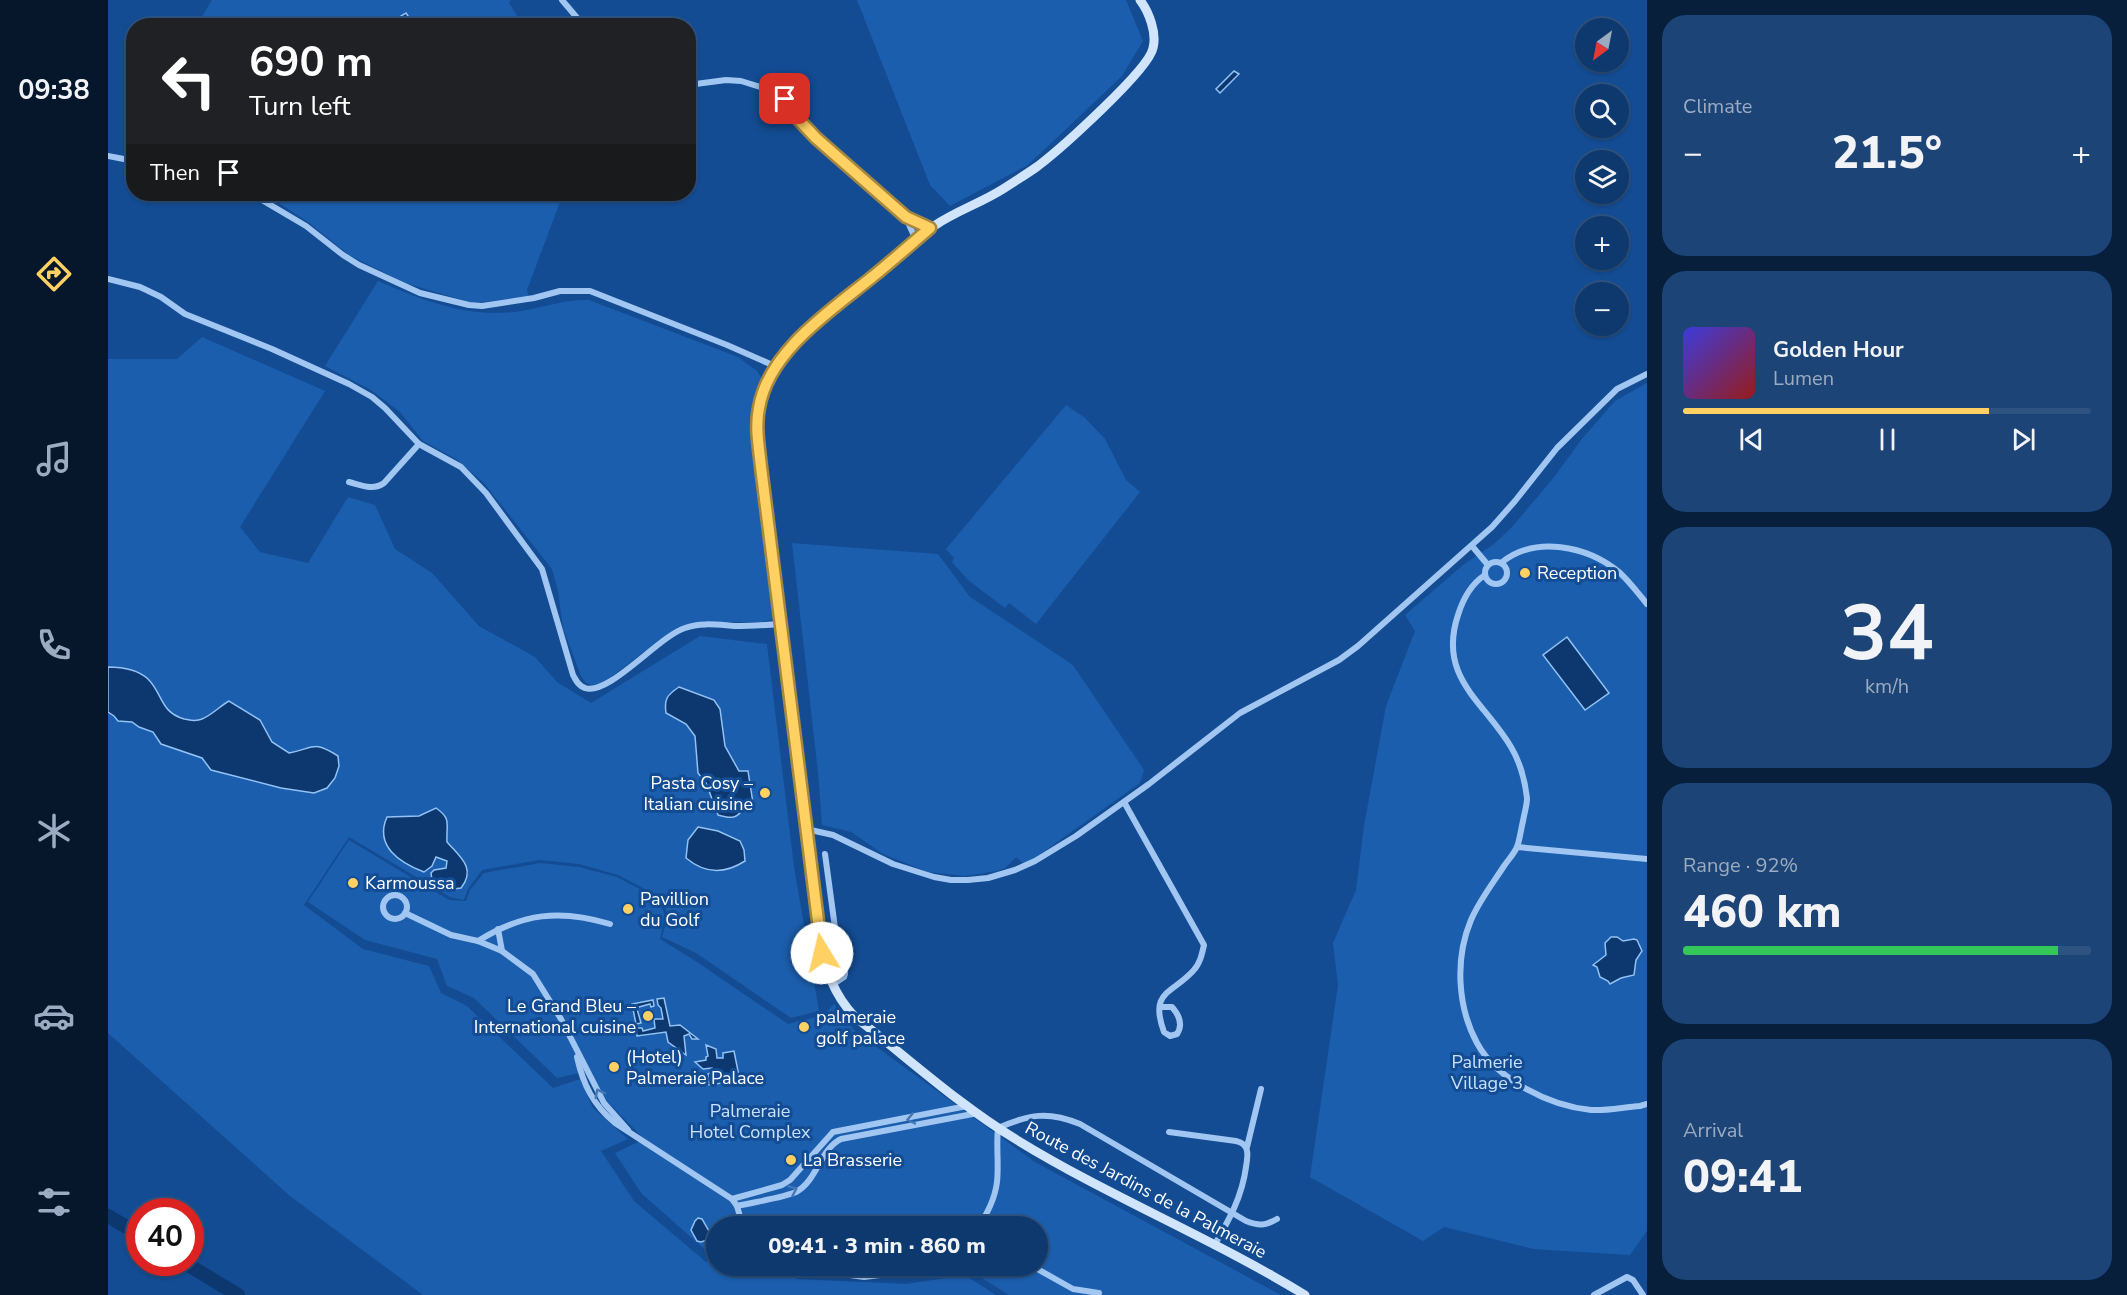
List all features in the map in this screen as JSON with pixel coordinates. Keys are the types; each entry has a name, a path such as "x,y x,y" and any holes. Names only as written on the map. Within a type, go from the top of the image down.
{"street":[{"path":"562,0 577,18"},
{"name":"Route des Jardins de la Palmeraie","path":"1140,0 1152,26 1154,47 1149,59 1140,70 1039,165 1001,190 946,217 930,228 812,325 799,337 766,384 759,406 757,427 819,939 832,985 842,1003 855,1017 998,1128 1073,1173 1305,1295"},
{"path":"696,84 726,80 741,81 777,92 816,138 906,217 930,228"},
{"path":"108,156 126,159"},
{"path":"264,201 306,226 358,265 420,293 482,306 534,298 560,291 590,291 777,367"},
{"path":"906,217 916,240"},
{"path":"108,279 140,287 161,297 184,314 272,349 349,384 372,397 385,408 419,444 461,467 472,477 538,562 545,578 573,675 578,684 586,689 606,684 681,629 702,625 781,624"},
{"path":"806,829 819,830 848,840 907,870 951,880 988,878 1024,867 1076,836 1124,802 1240,713 1339,660 1358,646 1472,546 1515,501 1557,447 1592,412 1617,389 1647,374"},
{"path":"349,482 372,488 379,487 419,444"},
{"path":"1472,546 1488,566"},
{"path":"1647,604 1619,573 1599,559 1576,550 1551,546 1530,548 1517,552 1501,563 1496,562 1488,566 1485,575 1470,589 1462,603 1455,623 1453,645 1456,665 1463,683 1511,746 1521,767 1527,801 1517,848 1472,918 1462,945 1460,973 1463,1000 1477,1043 1497,1069 1528,1091 1561,1103 1591,1110 1647,1104"},
{"path":"1485,575 1490,582 1499,584 1503,582 1508,574 1501,563"},
{"path":"1124,802 1204,945 1194,970 1165,993 1160,1000 1160,1007 1164,1032 1170,1036 1177,1034 1180,1027 1177,1012 1173,1007 1160,1007"},
{"path":"1517,848 1647,859"},
{"path":"825,854 835,928 842,944 846,974 832,985"},
{"path":"405,913 451,935 478,941 502,951 533,974 557,1012 604,1103 628,1131 732,1199 738,1206 740,1216"},
{"path":"478,941 498,929 523,919 549,915 591,918 610,924"},
{"path":"498,929 502,951"},
{"path":"1214,1246 1233,1213 1244,1185 1247,1147 1261,1089"},
{"path":"732,1199 783,1185 833,1132 968,1106"},
{"path":"738,1206 797,1191 809,1179 836,1142 978,1113"},
{"path":"984,1216 995,1194 998,1180 996,1143 998,1128 1038,1114 1065,1118 1124,1149 1246,1221 1268,1225 1277,1219"},
{"path":"882,1124 884,1132"},
{"path":"1169,1132 1243,1142 1247,1147"},
{"path":"1048,1275 1073,1289 1099,1293"},
{"path":"857,1276 872,1276"},
{"path":"1594,1295 1627,1276 1633,1280 1644,1295"}],"green space":[{"path":"212,0 511,0 509,3 519,18 201,18"},
{"path":"857,0 1126,0 1143,41 1122,76 1028,165 950,206 930,185"},
{"path":"276,201 560,201 527,290 529,297 473,303 405,283 349,255 308,222"},
{"path":"378,281 430,301 465,310 484,312 521,311 563,302 589,300 738,357 757,371 762,379 755,407 754,437 775,614 773,619 762,622 693,622 663,637 599,684 586,683 581,676 563,628 558,591 552,569 483,482 456,459 423,441 400,412 371,390 325,366"},
{"path":"202,337 325,391 240,527 260,552 308,563 348,497 375,505 395,549 432,573 479,626 535,657 557,682 591,703 700,636 767,644 794,867 819,1011 791,1018 696,953 662,937 668,916 662,898 618,875 579,864 539,860 482,870 468,889 464,900 450,897 349,837 304,905 363,949 429,966 441,993 467,1006 553,1088 580,1079 593,1108 628,1139 601,1151 634,1201 706,1262 706,1276 791,1276 797,1279 906,1284 951,1276 966,1276 996,1295 423,1295 290,1196 108,1033 108,359 177,359"},
{"name":"Palmerie Village 3","path":"1647,383 1647,1231 1630,1255 1534,1249 1444,1227 1423,1241 1310,1177 1338,985 1333,943 1356,890 1364,826 1386,706 1415,631 1405,615 1512,527 1615,401"},
{"path":"1066,405 1085,418 1105,439 1126,480 1140,492 1036,624 1009,603 1005,608 968,580 952,562 954,558 946,549"},
{"path":"792,543 938,554 970,597 1073,665 1144,770 1140,783 1025,865 1016,857 1005,868 997,871 965,876 928,872 883,854 851,832 822,825"},
{"name":"Palmeraie Hotel Complex","path":"349,840 449,900 466,901 470,890 484,873 540,863 579,867 617,877 660,900 665,917 660,939 788,1024 824,1015 834,1004 856,1032 1035,1162 1281,1295 1009,1295 979,1276 1048,1276 1048,1216 706,1216 706,1250 642,1194 615,1153 644,1139 605,1099 588,1071 557,1078 474,998 447,986 437,959 365,940 308,902"}],"shaded area":[{"path":"406,13 409,18 398,18"},
{"path":"1234,71 1239,74 1220,93 1216,89"},
{"path":"1567,637 1609,693 1585,710 1543,655"},
{"path":"108,667 129,669 144,676 153,685 170,712 184,719 195,721 202,719 229,701 260,720 272,742 289,753 318,747 338,756 339,766 335,778 327,788 314,793 281,788 211,770 202,758 161,744 153,732 132,722 118,721 108,712"},
{"path":"679,687 714,700 720,709 725,746 739,771 748,771 753,803 735,817 718,815 706,783 698,773 695,736 686,724 666,713 667,698"},
{"path":"436,808 446,819 447,842 461,857 467,868 465,881 461,888 445,890 432,880 431,873 434,870 446,868 447,861 436,857 432,866 424,872 398,858 387,845 384,837 387,817 419,816"},
{"path":"698,827 718,831 740,841 745,861 730,868 715,870 700,867 686,858 688,840"},
{"path":"1611,937 1617,937 1623,941 1637,940 1642,951 1636,960 1634,975 1610,984 1600,977 1597,967 1593,965 1606,955 1605,943"},
{"path":"664,998 670,1026 680,1025 698,1039 692,1039 689,1034 684,1036 686,1055 668,1042 666,1032 637,1036 636,1028 642,1028 643,1031 655,1028 654,1019 663,1019 657,999"},
{"path":"653,1000 654,1006 651,1007 650,1004 637,1009 641,1023 636,1024 632,1004"},
{"path":"706,1045 716,1049 717,1058 723,1058 723,1053 734,1051 739,1076 735,1081 727,1082 726,1078 721,1078 721,1083 709,1085 708,1074 713,1072 712,1068 703,1069 695,1062 706,1060 708,1056"},
{"path":"698,1218 702,1219 706,1226 706,1240 697,1241 691,1230"}],"waterway":[{"path":"108,1216 126,1227"},
{"path":"204,1274 238,1295"}],"place":[{"name":"Reception","path":"1525,573"},
{"name":"Pasta Cosy – Italian cuisine","path":"765,793"},
{"name":"Karmoussa","path":"353,883"},
{"name":"Pavillion du Golf","path":"628,909"},
{"name":"Le Grand Bleu – International cuisine","path":"648,1016"},
{"name":"palmeraie golf palace","path":"804,1027"},
{"name":"(Hotel) Palmeraie Palace","path":"614,1067"},
{"name":"La Brasserie","path":"791,1160"}],"route":[{"path":"785,99 799,120 816,138 906,217 930,228 799,337 766,384 759,406 757,427 761,467 822,953"}]}
